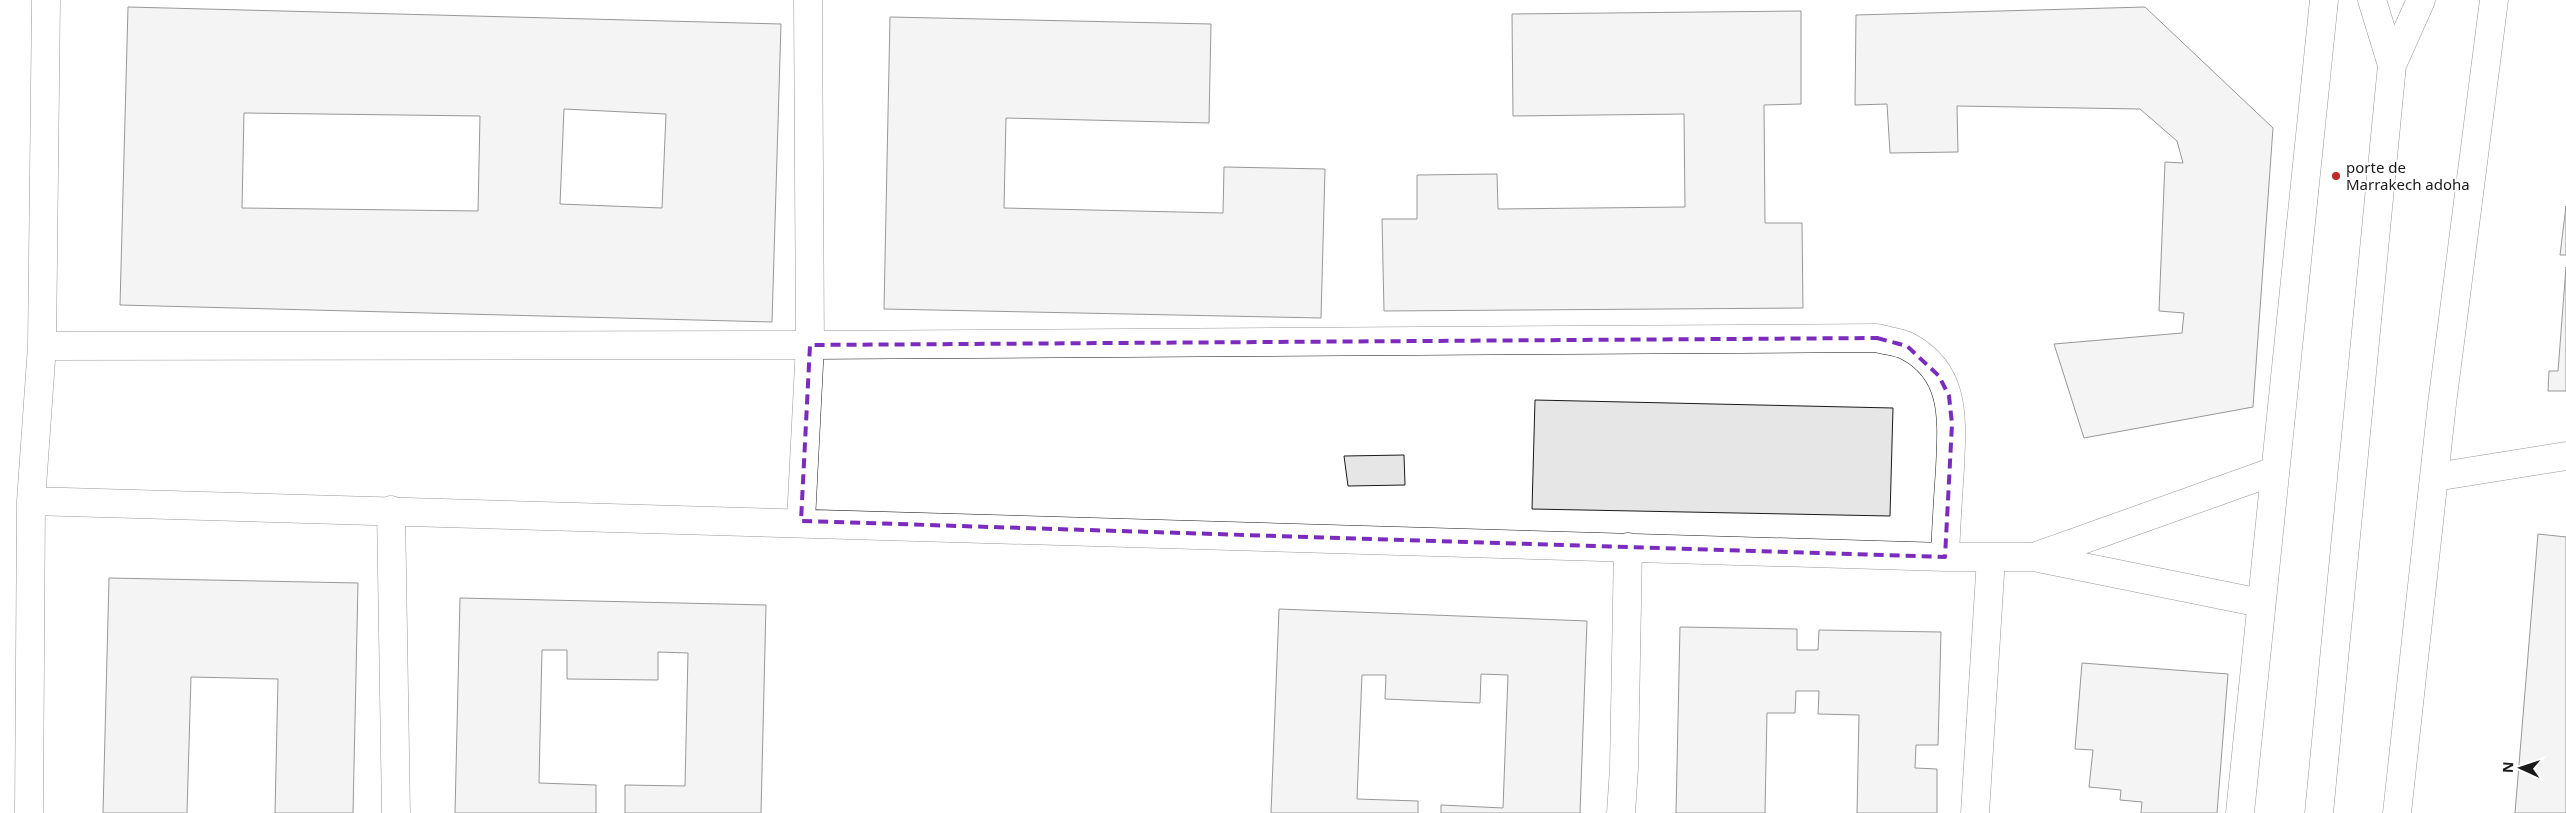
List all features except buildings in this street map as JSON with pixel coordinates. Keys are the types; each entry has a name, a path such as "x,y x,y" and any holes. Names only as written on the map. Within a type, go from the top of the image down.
{"street":[{"path":"29,813 32,501 42,346 46,0"},
{"path":"802,521 810,345 808,0"},
{"path":"2240,813 2324,0"},
{"path":"2372,0 2392,65"},
{"path":"2319,813 2392,65 2421,0"},
{"path":"2397,813 2442,404 2494,0"},
{"path":"42,346 810,345 1877,338 1907,346 1924,359 1939,376 1949,396 1952,424 1944,557"},
{"path":"2435,477 2566,456"},
{"path":"2034,557 2275,471"},
{"path":"32,501 802,521 1944,557 2034,557 2261,602"},
{"path":"391,510 396,813"},
{"path":"1621,813 1624,768 1628,547"},
{"path":"1975,813 1991,558"}],"highlighted area":[{"path":"1877,338 1907,346 1939,376 1949,396 1952,424 1945,557 801,521 810,345"}],"place":[{"name":"porte de Marrakech adoha","path":"2336,176"}]}
